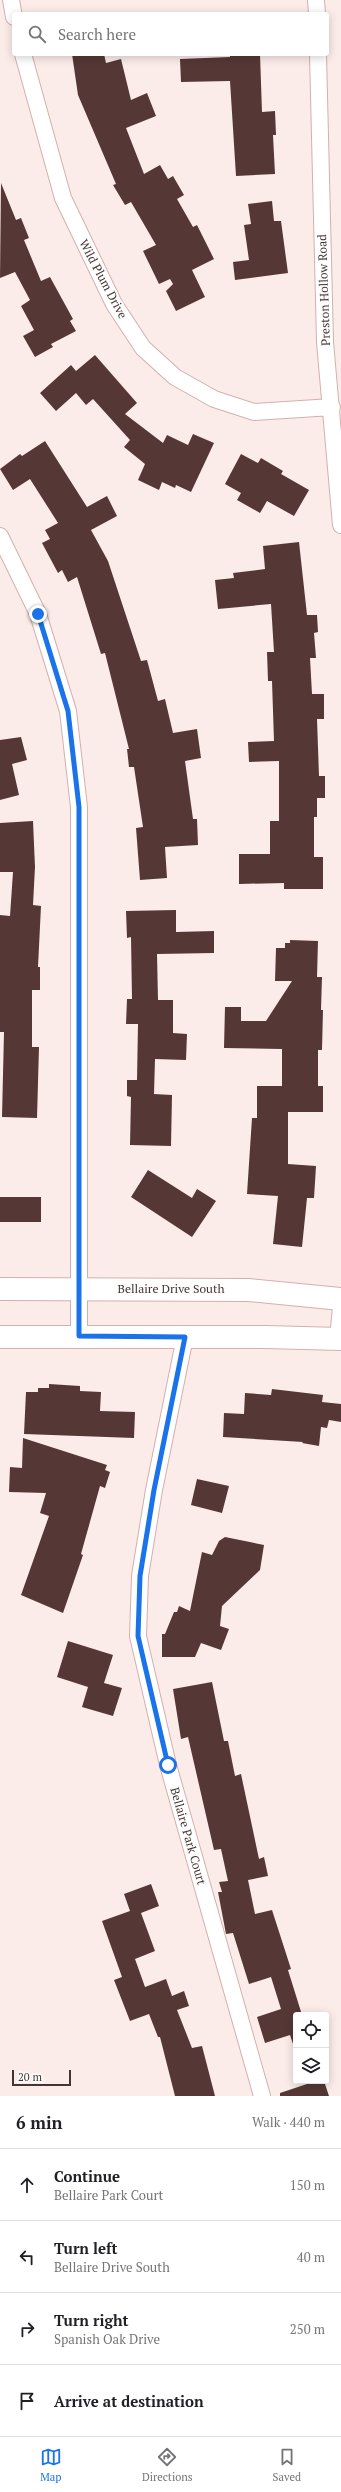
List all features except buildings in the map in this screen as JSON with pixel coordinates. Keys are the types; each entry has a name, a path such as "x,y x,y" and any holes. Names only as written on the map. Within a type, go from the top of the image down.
{"main road":[{"name":"Bellaire Drive South","path":"0,1289 80,1288 250,1290 341,1299"},
{"path":"0,1337 79,1336 339,1339"}],"street":[{"path":"11,0 13,12"},
{"path":"316,0 316,12"},
{"name":"Wild Plum Drive","path":"24,56 63,198 114,304 143,348 174,377 214,399 254,412 332,406"},
{"name":"Preston Hollow Road","path":"318,56 325,342 332,406 341,525"},
{"path":"0,536 38,614 68,711 79,807 79,1336"},
{"path":"339,1339 341,1307"},
{"name":"Bellaire Park Court","path":"185,1337 154,1490 140,1576 138,1636 168,1765 262,2096"}],"route":[{"path":"38,614 68,711 79,807 79,1336 185,1337 154,1490 140,1576 138,1636 168,1765"}]}
